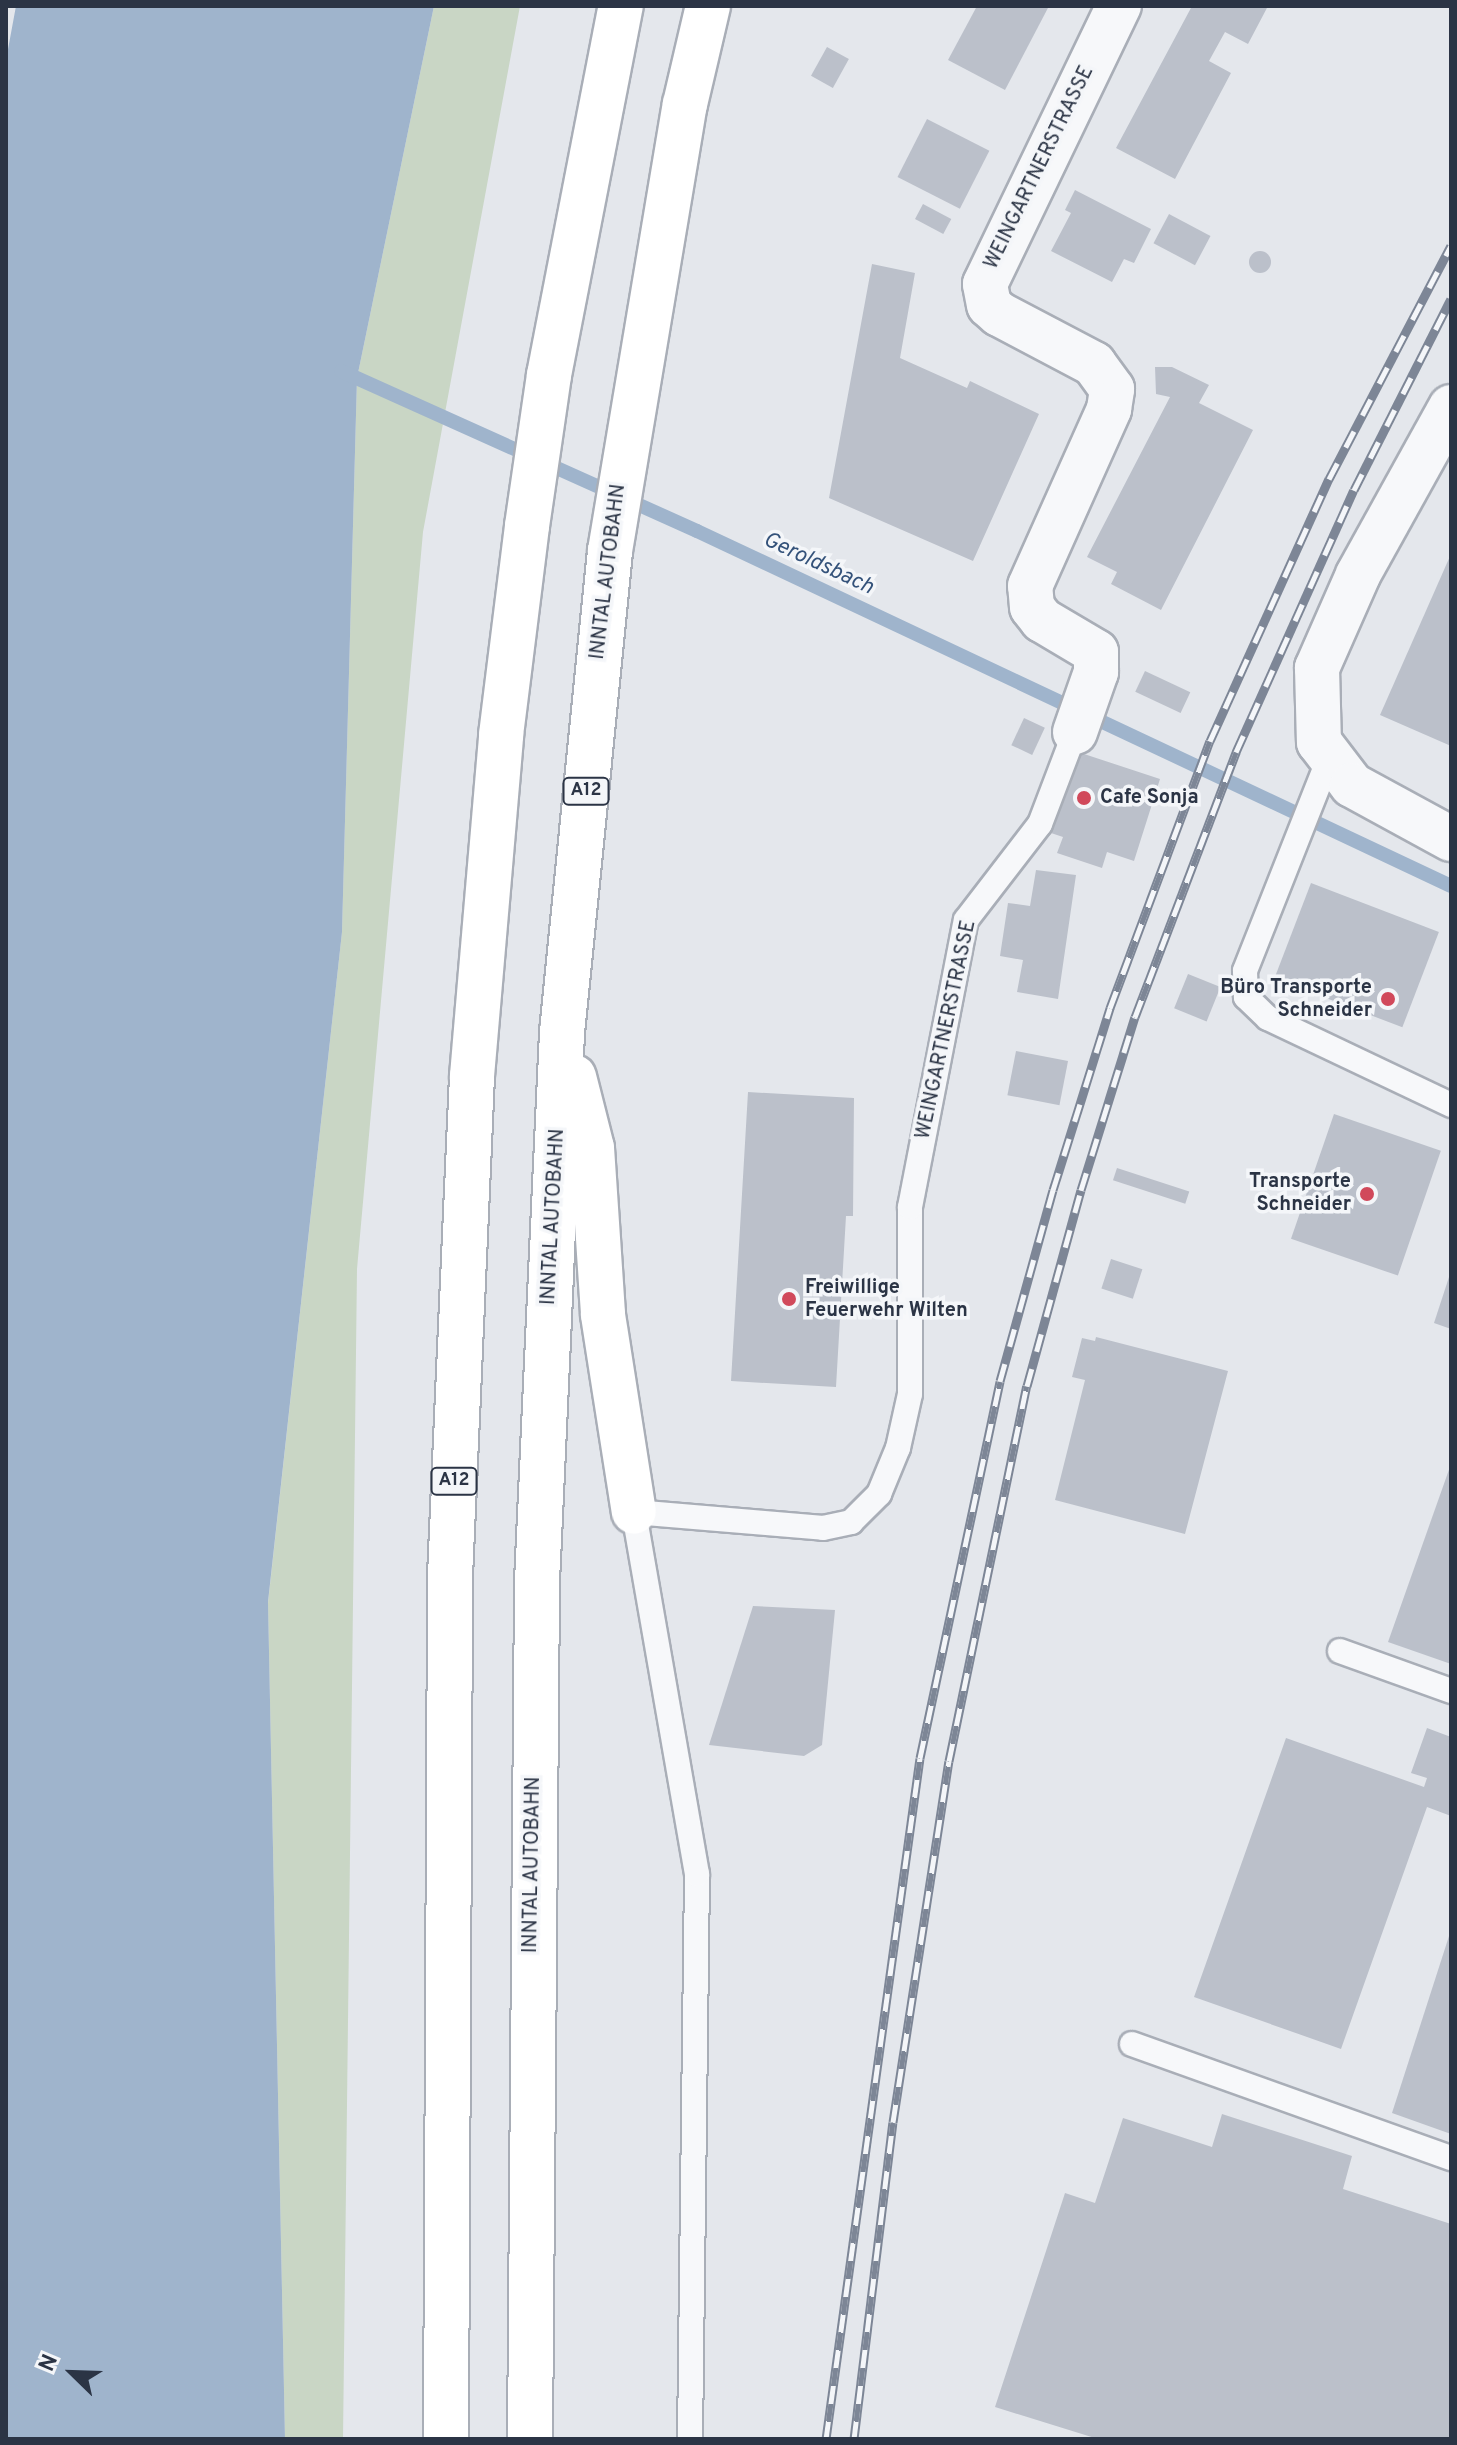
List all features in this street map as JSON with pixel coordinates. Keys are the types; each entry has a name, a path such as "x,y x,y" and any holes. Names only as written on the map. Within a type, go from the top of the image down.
{"highway":[{"name":"A12","path":"446,2439 450,1576 472,1076 501,735 527,526 549,375 621,6"},
{"name":"INNTAL AUTOBAHN","path":"530,2439 537,1581 562,1032 610,551 632,396 685,104 708,6"},
{"path":"562,1032 592,1148 603,1315 634,1512"}],"street":[{"name":"WEINGARTNERSTRASSE","path":"1082,716 1096,652 1037,614 1030,586 1109,409 1112,389 1094,364 999,314 989,305 985,284 1119,6"},
{"path":"1451,407 1358,575 1317,668 1319,742 1352,785 1451,839"}],"lane":[{"name":"WEINGARTNERSTRASSE","path":"634,1512 782,1528 823,1528 851,1522 879,1494 898,1448 910,1394 910,1207 966,920 1040,824 1082,716"},
{"path":"1330,756 1245,971 1246,997 1268,1018 1451,1105"},
{"path":"634,1512 697,1874 690,2439"},
{"path":"1340,1651 1451,1691"},
{"path":"1132,2044 1451,2158"}],"green space":[{"path":"434,6 520,6 423,532 357,1269 343,2439 285,2439 268,1603 342,932 357,378"}],"water":[{"path":"16,6 434,6 357,378 342,932 268,1602 285,2439 6,2439 6,60"}],"building":[{"path":"977,6 1049,6 1005,90 948,60"},
{"path":"1192,6 1268,6 1248,44 1225,32 1209,61 1231,73 1175,179 1116,148"},
{"path":"827,47 849,59 833,88 811,76"},
{"path":"927,119 989,151 960,209 897,177"},
{"path":"1075,190 1151,229 1134,263 1124,259 1112,282 1051,251 1071,213 1065,210"},
{"path":"923,204 951,219 943,234 915,219"},
{"path":"1169,214 1210,236 1195,265 1154,243"},
{"path":"1260,251 1268,254 1271,262 1268,270 1260,273 1252,270 1249,262 1252,254"},
{"path":"872,264 915,273 900,358 967,388 970,381 1039,414 973,561 829,498"},
{"path":"1155,367 1172,367 1209,385 1199,403 1253,430 1161,610 1111,584 1117,572 1087,557 1170,397 1156,394"},
{"path":"1451,554 1451,746 1380,715"},
{"path":"1145,671 1190,692 1181,713 1135,692"},
{"path":"1024,718 1045,728 1032,755 1011,745"},
{"path":"1078,752 1160,779 1134,861 1107,852 1102,868 1057,853 1063,837 1051,833"},
{"path":"1036,870 1076,875 1058,999 1017,992 1023,960 1000,956 1008,903 1030,906"},
{"path":"1311,883 1439,932 1402,1027 1274,978"},
{"path":"1188,974 1220,987 1207,1021 1174,1008"},
{"path":"1016,1051 1068,1061 1059,1105 1007,1095"},
{"name":"Freiwillige Feuerwehr Wilten","path":"748,1092 854,1098 853,1216 846,1216 836,1387 731,1381"},
{"name":"Transporte Schneider","path":"1334,1114 1441,1151 1398,1276 1291,1239"},
{"path":"1117,1168 1189,1191 1185,1204 1113,1180"},
{"path":"1111,1259 1142,1269 1133,1299 1101,1288"},
{"path":"1451,1274 1451,1329 1434,1323"},
{"path":"1096,1337 1228,1371 1185,1534 1055,1500 1085,1380 1072,1377 1082,1338 1095,1341"},
{"path":"1451,1464 1451,1664 1388,1642"},
{"path":"753,1606 835,1610 822,1745 804,1756 709,1745"},
{"path":"1427,1728 1451,1737 1451,1816 1427,1807 1341,2049 1194,1997 1286,1738 1424,1787 1427,1778 1411,1773"},
{"path":"1451,1933 1451,2134 1392,2113"},
{"path":"1222,2114 1352,2156 1343,2189 1451,2224 1451,2439 1098,2439 995,2407 1065,2193 1095,2203 1123,2118 1212,2147"}],"waterway":[{"name":"Geroldsbach","path":"341,371 697,531 1451,886"}],"railway":[{"path":"826,2439 920,1758 1000,1381 1053,1190 1110,1008 1210,741 1329,479 1451,246"},
{"path":"854,2439 893,2122 949,1761 1027,1386 1081,1190 1135,1017 1236,752 1354,490 1451,299"}],"place":[{"name":"Cafe Sonja","path":"1084,798"},
{"name":"Büro Transporte Schneider","path":"1388,999"},
{"name":"Transporte Schneider","path":"1367,1194"},
{"name":"Freiwillige Feuerwehr Wilten","path":"789,1299"}]}
